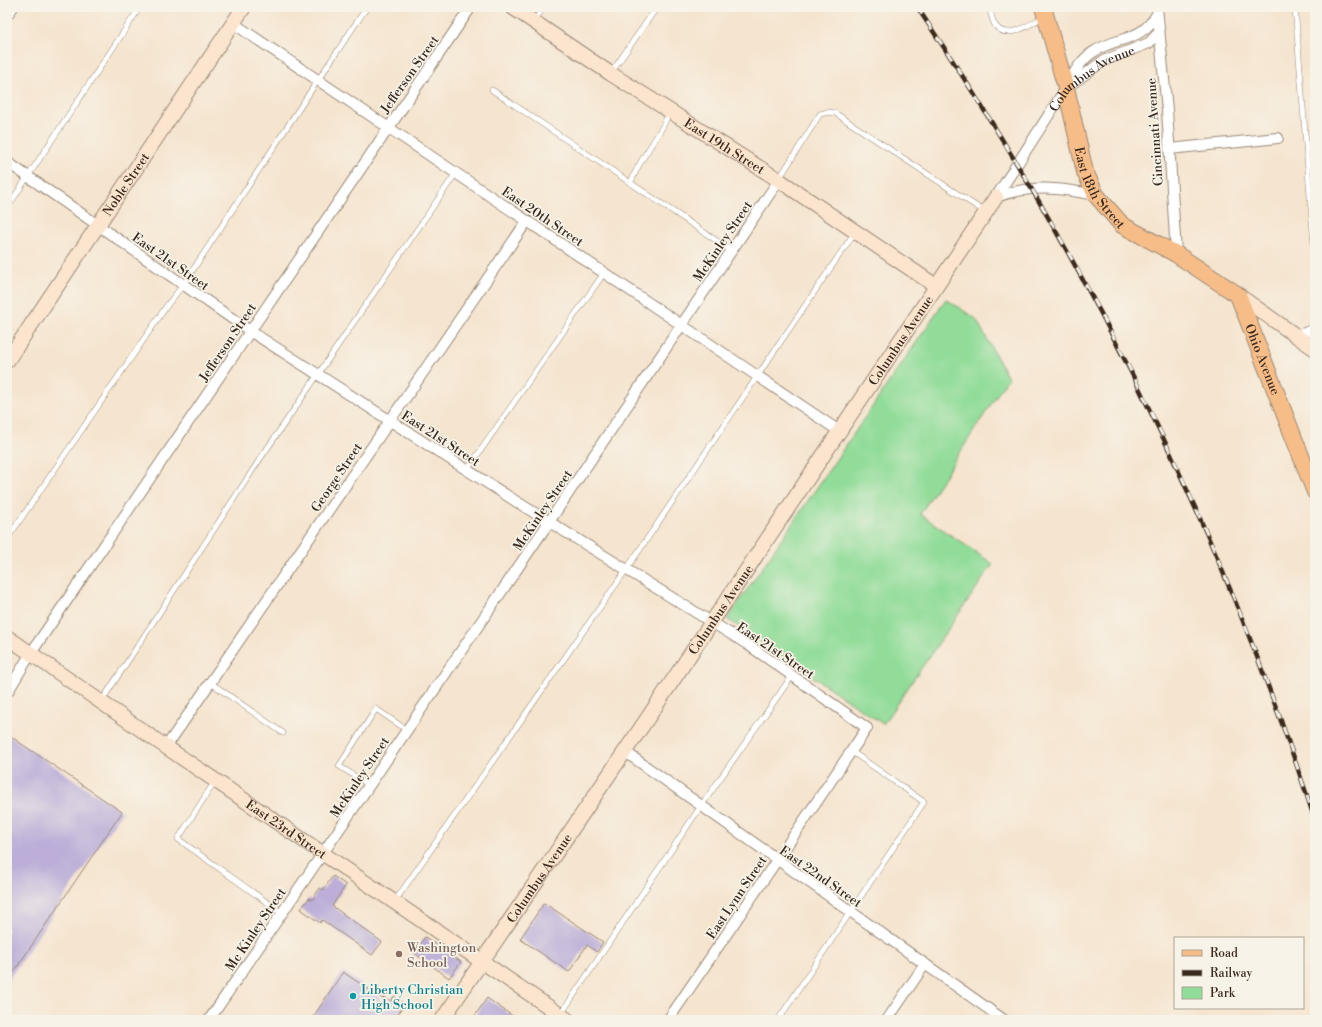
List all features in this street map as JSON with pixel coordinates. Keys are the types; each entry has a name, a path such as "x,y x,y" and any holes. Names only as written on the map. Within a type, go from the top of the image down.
{"main road":[{"path":"1044,11 1066,88"},
{"name":"East 18th Street","path":"1066,88 1085,172 1096,195 1122,225 1176,254"},
{"path":"1176,254 1238,295"},
{"name":"Ohio Avenue","path":"1238,295 1315,492"}],"street":[{"path":"7,15 13,7"},
{"name":"Noble Street","path":"7,361 244,7"},
{"name":"Jefferson Street","path":"7,693 31,653 471,7"},
{"name":"East 19th Street","path":"512,7 611,74 779,180 936,286"},
{"path":"1066,88 1078,65 1093,52 1142,32 1151,25 1157,10"},
{"name":"Cincinnati Avenue","path":"1157,10 1170,149 1176,254"},
{"name":"East 20th Street","path":"233,22 839,431"},
{"name":"Columbus Avenue","path":"442,1020 711,623 996,197 1066,88 1103,61 1149,43 1159,32"},
{"path":"1170,149 1278,138"},
{"name":"East 21st Street","path":"7,162 250,331 549,522 747,644 867,728"},
{"name":"McKinley Street","path":"323,852 549,522 779,180"},
{"path":"996,197 1012,191 1059,188 1096,195"},
{"name":"George Street","path":"166,747 527,221"},
{"path":"1238,295 1315,348"},
{"path":"1297,336 1315,329"},
{"name":"East 23rd Street","path":"7,637 166,747 395,901 562,1018"},
{"name":"East Lynn Street","path":"668,1020 867,728"},
{"name":"East 22nd Street","path":"624,751 1004,1020"},
{"name":"Mc Kinley Street","path":"209,1020 323,852"},
{"path":"887,1020 925,964"}],"lane":[{"path":"7,208 140,7"},
{"path":"7,539 168,304 183,285 367,7"},
{"path":"534,22 544,7"},
{"path":"611,74 656,7"},
{"path":"989,7 995,26 1002,31 1010,33 1026,27 1044,11"},
{"path":"1295,7 1315,258"},
{"path":"492,90 632,182 732,251"},
{"path":"632,182 635,172 664,126 670,110"},
{"path":"779,180 820,114 835,112 985,212"},
{"path":"101,702 258,462 456,173"},
{"path":"395,901 626,570 855,231"},
{"path":"467,470 604,273"},
{"path":"562,1018 701,806 792,676"},
{"path":"211,683 282,733"},
{"path":"369,786 339,766 376,709 407,730"},
{"path":"778,1020 924,802 851,751"},
{"path":"216,780 178,839 282,913"}],"green space":[{"path":"946,299 976,319 1008,378 920,514 993,564 883,724 727,619"}],"building":[{"path":"7,734 122,812 7,982"},
{"path":"333,876 346,885 332,906 382,942 372,955 322,920 320,923 301,909 309,898 312,900 320,888 323,890"},
{"path":"544,903 603,942 597,952 587,945 569,972 520,939"},
{"path":"425,937 461,962 449,978 414,953"},
{"name":"Liberty Christian High School","path":"343,972 383,999 385,997 391,1001 394,996 405,1004 394,1020 311,1020"},
{"path":"487,998 518,1020 472,1020"}],"railway":[{"path":"917,7 980,103 1038,200 1093,299 1145,399 1193,501 1237,606 1278,712 1315,820"}],"place":[{"name":"Washington School","path":"399,954"},
{"name":"Liberty Christian High School","path":"353,996"}]}
